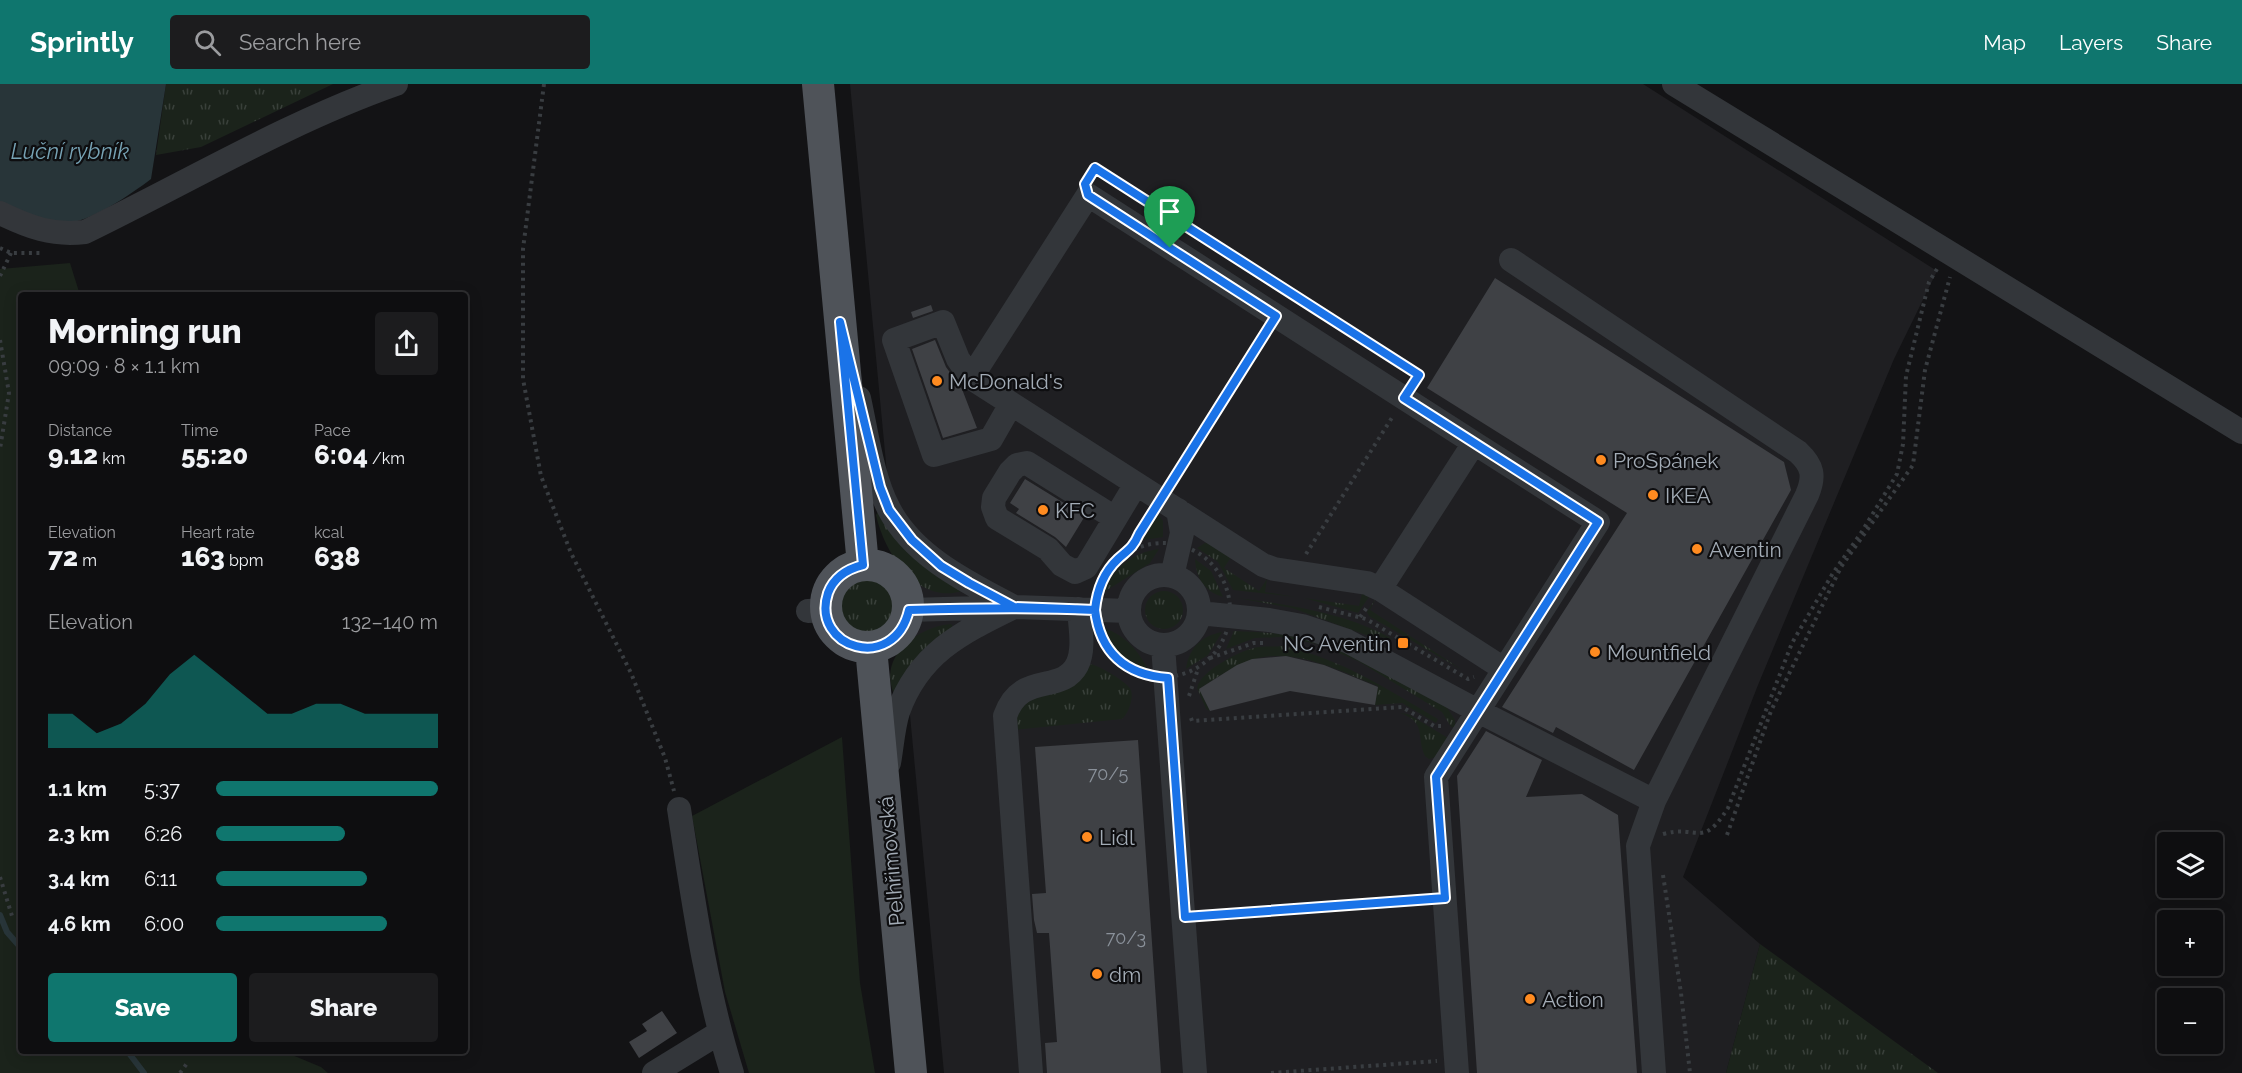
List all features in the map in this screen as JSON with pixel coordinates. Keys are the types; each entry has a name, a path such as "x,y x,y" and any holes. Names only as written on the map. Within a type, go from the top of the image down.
{"main road":[{"path":"818,84 863,565"},
{"path":"863,565 887,569 897,576 906,592 909,610 901,631 892,640 871,648 850,644 841,638 828,620 817,610 826,599 835,580 853,567 863,565"},
{"name":"Pelhřimovská","path":"871,648 911,1073"}],"street":[{"path":"0,213 42,231 65,234 85,232 290,128 357,98 396,84"},
{"path":"1674,84 2242,432"},
{"path":"971,378 1088,195 1598,522 1478,711 1451,732 1436,777 1456,1066"},
{"path":"1511,260 1798,452 1812,470 1813,482 1807,495 1654,801 1638,846 1654,1073"},
{"path":"840,322 880,487 889,510 912,540 941,566 1014,607"},
{"path":"1011,404 991,439 934,455 894,340 943,322 958,359 971,378 1263,565 1304,574 1367,583 1380,589 1504,669"},
{"path":"1380,589 1474,442"},
{"path":"1115,518 1027,463 1017,465 1010,472 994,498 993,507 997,518 1048,549 1062,565 1075,572 1086,567 1136,484"},
{"path":"1169,505 1182,533 1172,576"},
{"path":"1172,576 1192,589 1199,613 1194,630 1188,636 1173,645 1163,646 1143,639 1130,622 1128,611 1130,600 1142,583 1151,577 1172,576"},
{"path":"885,789 897,715 918,672 938,651 958,636 1014,607"},
{"path":"909,610 1014,607 1128,611"},
{"path":"1031,1073 1005,716 1014,698 1025,688 1066,678 1077,665 1087,609"},
{"path":"1199,613 1230,615 1302,626 1347,641 1654,801"},
{"path":"1163,646 1168,678 1195,1073"},
{"path":"679,809 702,953 719,1033 732,1073"},
{"path":"654,1073 719,1033"}],"path":[{"path":"544,84 523,249 523,379 539,465 571,553 631,673 665,758 679,809"},
{"path":"1088,195 1085,184 1095,168 1419,375 1306,553 1304,574"},
{"path":"0,248 11,253 0,276"},
{"path":"1726,835 1771,711 1841,567 1914,465 1925,370 1952,254"},
{"path":"1659,838 1672,832 1708,833 1716,827 1728,808 1792,643 1833,573 1897,474 1903,444 1906,376 1912,347 1929,282 1952,254"},
{"path":"1133,549 1169,505 1291,293"},
{"path":"0,340 9,393 0,449"},
{"path":"1156,543 1179,544 1201,554 1218,571 1228,594 1230,615 1227,631 1210,658 1198,668 1168,678 1136,672 1111,654 1087,609 1097,595 1106,574 1120,557 1133,549 1156,543"},
{"path":"1210,658 1254,644 1271,642"},
{"path":"1189,705 1198,668"},
{"path":"1189,714 1192,721 1402,707 1434,726 1451,732"},
{"path":"1439,715 1451,732"},
{"path":"1662,874 1681,993 1690,1073"},
{"path":"0,877 12,916"},
{"path":"1185,917 1445,898"},
{"path":"180,1073 188,1062"},
{"path":"1271,1073 1456,1066"}],"shaded area":[{"path":"850,84 1643,84 1937,271 1894,359 1758,685 1683,877 1760,944 1726,1073 944,1073"}],"green space":[{"path":"166,84 333,84 201,147 156,155"},
{"path":"70,263 79,292 18,292 18,1054 290,1054 321,1067 328,1073 0,1073 0,269"},
{"path":"878,512 962,591 945,593 930,590 917,583 905,572 886,544 876,515"},
{"path":"1157,513 1163,521 1163,537 1144,540 1142,537"},
{"path":"1205,543 1212,544 1231,557 1224,568 1259,591 1267,579 1265,592 1296,597 1233,590 1218,562 1197,548"},
{"path":"1159,549 1150,563 1104,592 1113,575 1125,563 1140,554"},
{"path":"1195,559 1211,571 1223,597 1202,583"},
{"path":"861,577 873,577 888,585 896,600 896,612 888,627 873,635 861,635 846,627 838,612 838,600 846,585"},
{"path":"1164,591 1178,596 1183,610 1178,624 1164,629 1150,624 1145,610 1150,596"},
{"path":"1362,593 1371,594 1358,613 1304,598 1359,606"},
{"path":"1237,598 1337,616 1393,639 1366,635 1292,608"},
{"path":"1376,598 1370,610 1464,671 1369,616 1367,612"},
{"path":"951,624 954,628 894,694 891,669 901,649 920,634"},
{"path":"1104,628 1119,635 1131,645 1149,672 1133,665 1121,656 1111,644"},
{"path":"1234,631 1290,636 1311,641 1351,656 1446,706 1455,720 1455,728 1451,727 1442,712 1358,661 1317,644 1281,637 1255,638 1226,649"},
{"path":"1222,632 1208,655 1186,669 1190,655 1197,644"},
{"path":"1283,646 1345,667 1438,719 1436,723 1402,703 1375,705 1378,686 1333,667 1284,656 1268,656 1252,660 1199,689 1210,711 1206,709 1197,688 1200,681 1213,668 1233,656 1252,649"},
{"path":"1091,664 1116,677 1131,690 1130,704 1122,719 1013,730 1015,719 1030,701 1051,688 1085,673"},
{"path":"1400,713 1408,714 1448,738 1436,757 1429,759 1425,756 1417,726 1414,721"},
{"path":"842,737 860,983 875,1073 749,1073 725,992 692,816"},
{"path":"1760,944 1938,1073 1726,1073"}],"water":[{"name":"Luční rybník","path":"0,84 166,84 151,179 109,207 85,219 73,222 47,220 0,202"}],"building":[{"name":"Aventin","path":"1495,278 1784,462 1791,490 1634,770 1556,727 1553,733 1502,707 1627,513 1427,388"},
{"path":"931,305 933,311 913,318 911,312"},
{"path":"935,340 946,367 962,389 977,428 943,438 912,349"},
{"path":"1025,479 1085,516 1066,547 1055,537 1016,513 1019,509 1010,503"},
{"path":"1286,656 1324,665 1378,687 1375,705 1290,691 1210,711 1199,689 1237,665 1252,659"},
{"path":"1486,731 1542,760 1526,797 1582,794 1618,815 1637,1073 1477,1073 1457,776"},
{"path":"1138,740 1161,1073 1047,1073 1045,1043 1057,1042 1049,933 1037,933 1032,894 1046,893 1035,747"},
{"path":"662,1011 677,1033 639,1058 629,1042 647,1031 642,1024"}],"waterway":[{"path":"0,915 7,932 18,945"},
{"path":"130,1054 144,1073"}],"place":[{"name":"McDonald's","path":"937,381"},
{"name":"ProSpánek","path":"1601,460"},
{"name":"IKEA","path":"1653,495"},
{"name":"KFC","path":"1043,510"},
{"name":"Aventin","path":"1697,549"},
{"name":"NC Aventin","path":"1403,643"},
{"name":"Mountfield","path":"1595,652"},
{"name":"Lidl","path":"1087,837"},
{"name":"dm","path":"1097,974"},
{"name":"Action","path":"1530,999"}],"route":[{"path":"1170,248 1088,195 1085,184 1095,168 1419,375 1404,398 1598,522 1436,777 1445,898 1185,917 1168,678 1152,677 1122,665 1102,641 1095,610 1079,609 1014,607 909,610 901,631 892,640 871,648 850,644 833,630 828,620 826,599 835,580 853,567 863,565 840,322 880,487 889,510 912,540 941,566 1014,607 1095,610 1102,581 1110,568 1120,557 1133,549 1139,534 1276,316 1170,248"}]}
